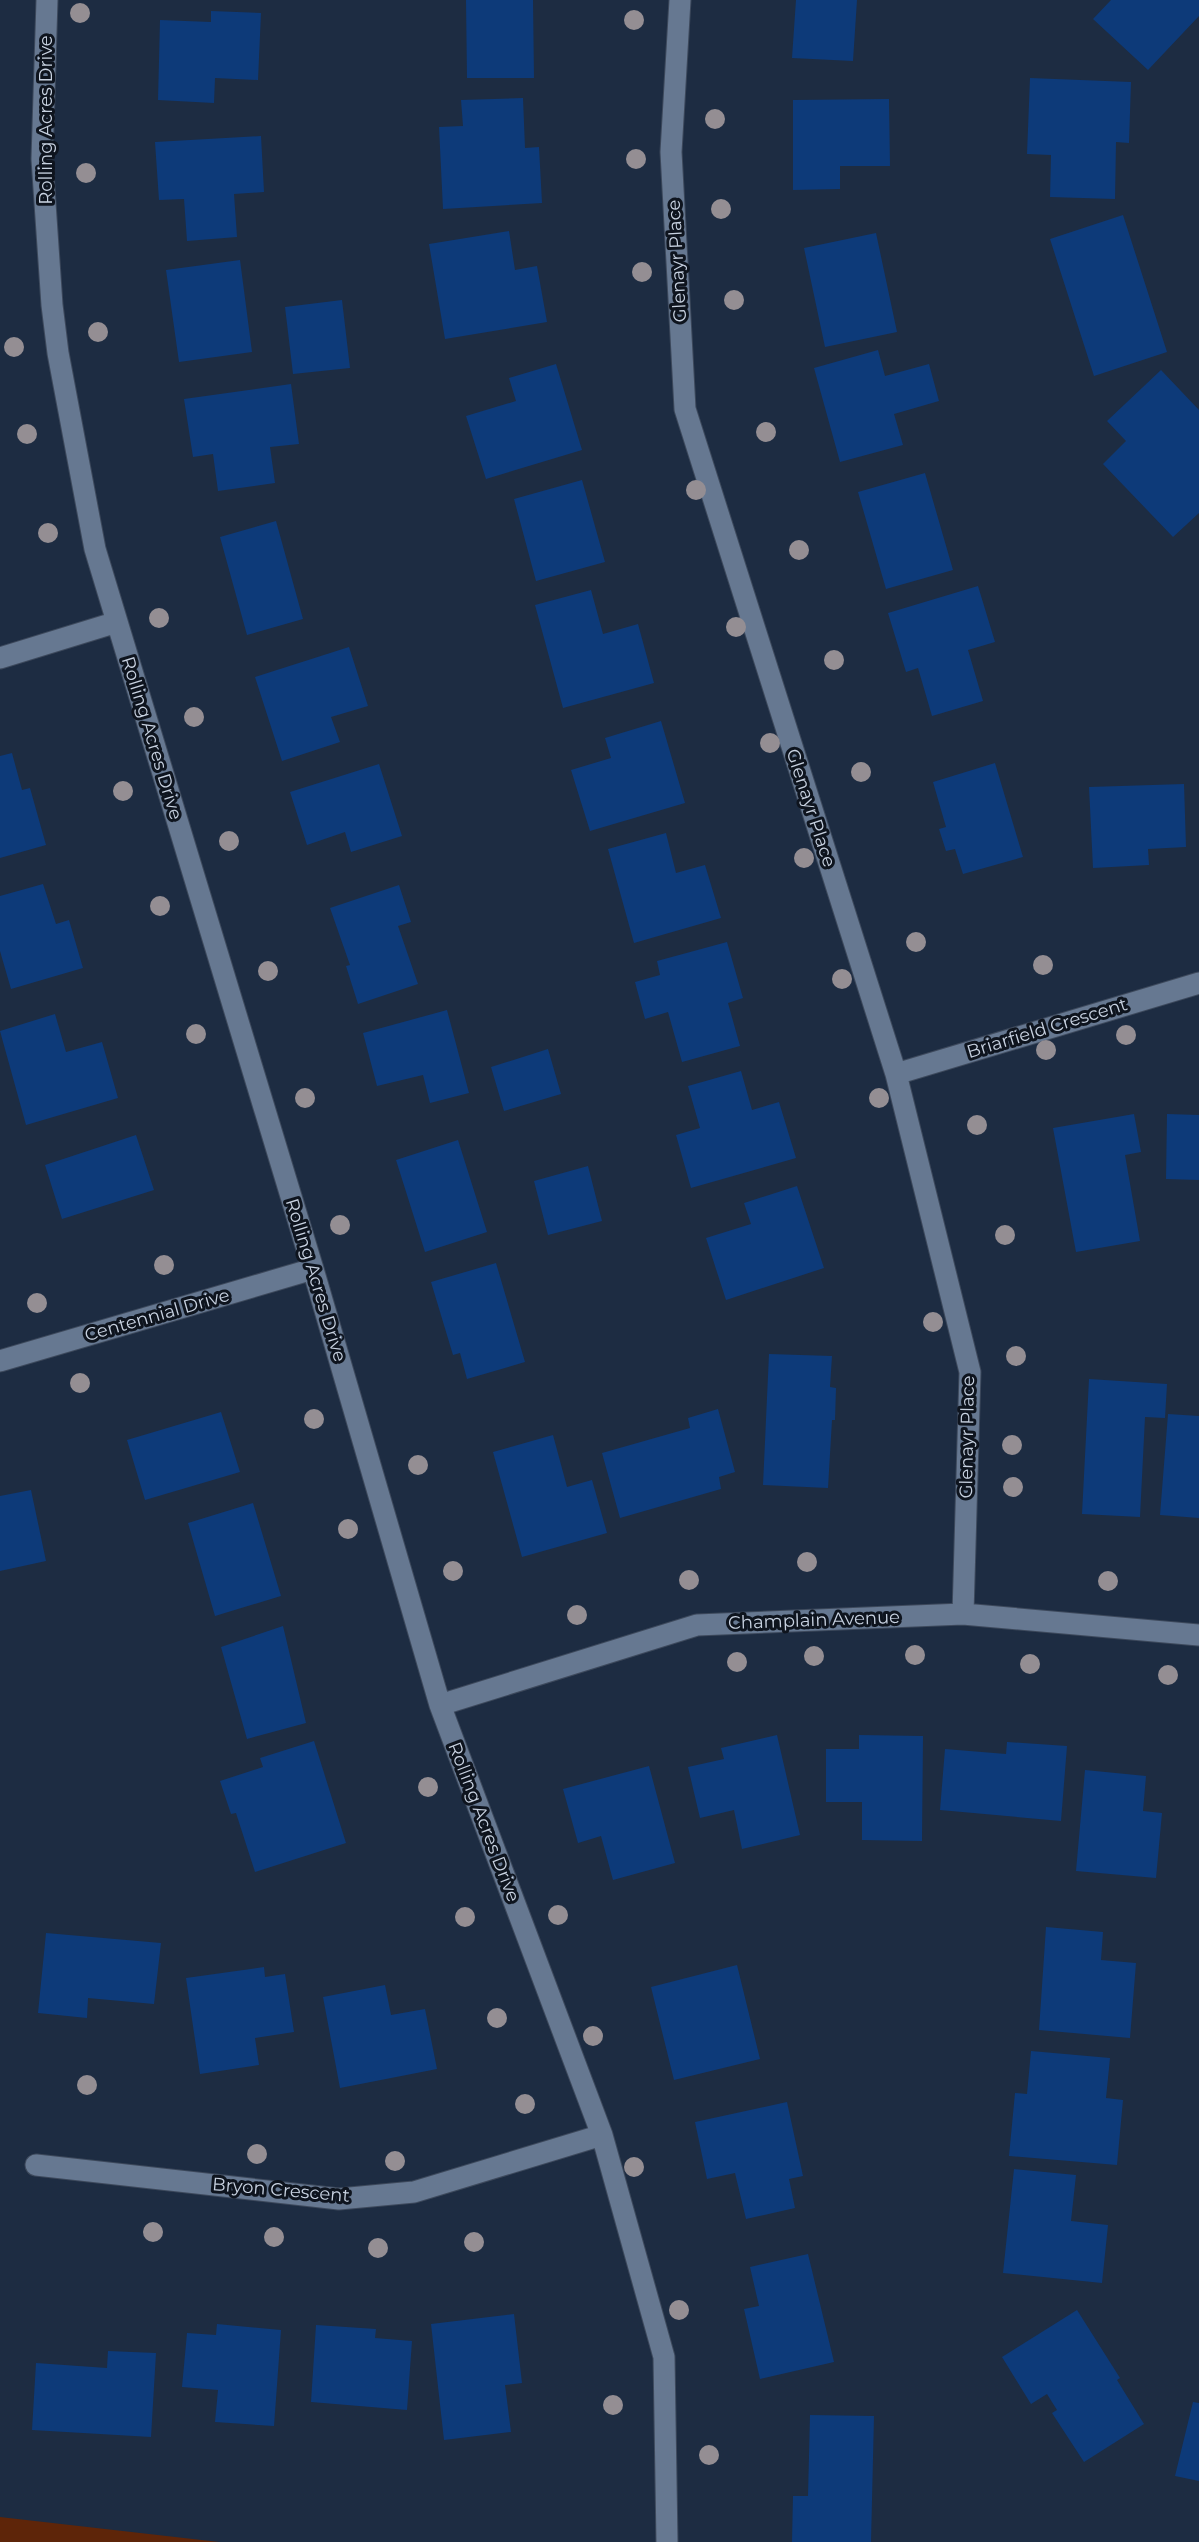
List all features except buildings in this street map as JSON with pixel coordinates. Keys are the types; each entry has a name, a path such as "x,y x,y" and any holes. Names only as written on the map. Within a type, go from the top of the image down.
{"street":[{"name":"Rolling Acres Drive","path":"47,0 42,159 52,305 58,353 95,549 313,1269 440,1705 602,2135 664,2357 667,2542"},
{"name":"Glenayr Place","path":"680,0 671,152 685,409 896,1074 970,1372 963,1614"},
{"path":"0,659 117,622"},
{"name":"Briarfield Crescent","path":"896,1074 1199,983"},
{"name":"Centennial Drive","path":"0,1361 313,1269"},
{"name":"Champlain Avenue","path":"440,1705 697,1625 963,1614 1199,1635"},
{"name":"Bryon Crescent","path":"36,2165 339,2199 414,2192 602,2135"}],"shaded area":[{"path":"0,2517 219,2542 0,2542"}]}
